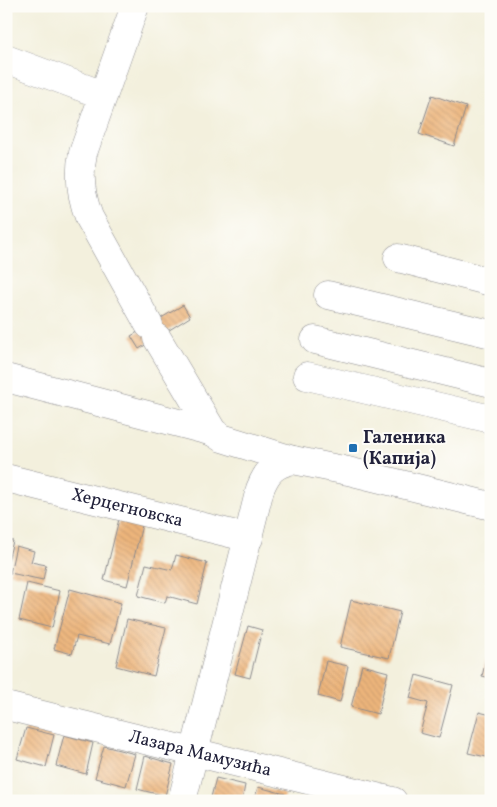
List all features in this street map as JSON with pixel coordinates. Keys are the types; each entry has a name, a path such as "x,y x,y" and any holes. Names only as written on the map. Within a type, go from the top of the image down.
{"street":[{"path":"135,6 80,164 82,199 88,218 213,432"},
{"path":"6,59 104,95"},
{"path":"398,258 491,282"},
{"path":"328,295 491,334"},
{"path":"315,340 491,383"},
{"path":"307,376 491,419"},
{"path":"6,378 213,432 233,443 293,460 348,471 491,506"},
{"path":"182,801 265,476 274,466 293,460"},
{"name":"Херцегновска","path":"6,478 249,538"},
{"name":"Лазара Мамузића","path":"6,706 393,801"}],"building":[{"path":"432,95 466,107 454,146 419,134"},
{"path":"183,305 190,317 139,349 131,336"},
{"path":"119,519 142,525 127,586 104,580"},
{"path":"6,540 13,541 7,564 6,564"},
{"path":"16,546 34,551 31,562 46,565 43,580 10,573"},
{"path":"176,555 207,563 197,604 167,596 165,603 138,596 146,564 172,570"},
{"path":"27,583 60,591 52,628 19,620"},
{"path":"70,589 121,603 110,644 77,636 72,654 54,649"},
{"path":"351,600 400,612 389,658 340,647"},
{"path":"127,619 166,628 154,676 116,666"},
{"path":"248,626 262,630 250,678 235,674"},
{"path":"491,644 491,678 482,676"},
{"path":"326,661 348,666 340,702 318,696"},
{"path":"362,665 388,672 378,714 351,707"},
{"path":"416,675 453,685 439,738 420,733 428,703 410,698"},
{"path":"479,712 491,715 491,758 468,753"},
{"path":"26,728 54,735 46,767 17,759"},
{"path":"64,735 93,743 86,774 56,766"},
{"path":"104,746 135,754 126,786 95,778"},
{"path":"145,756 173,764 165,796 137,789"},
{"path":"216,778 245,785 242,801 210,801"},
{"path":"258,787 285,794 284,801 254,801"}],"place":[{"name":"Галеника (Капија)","path":"353,448"}]}
